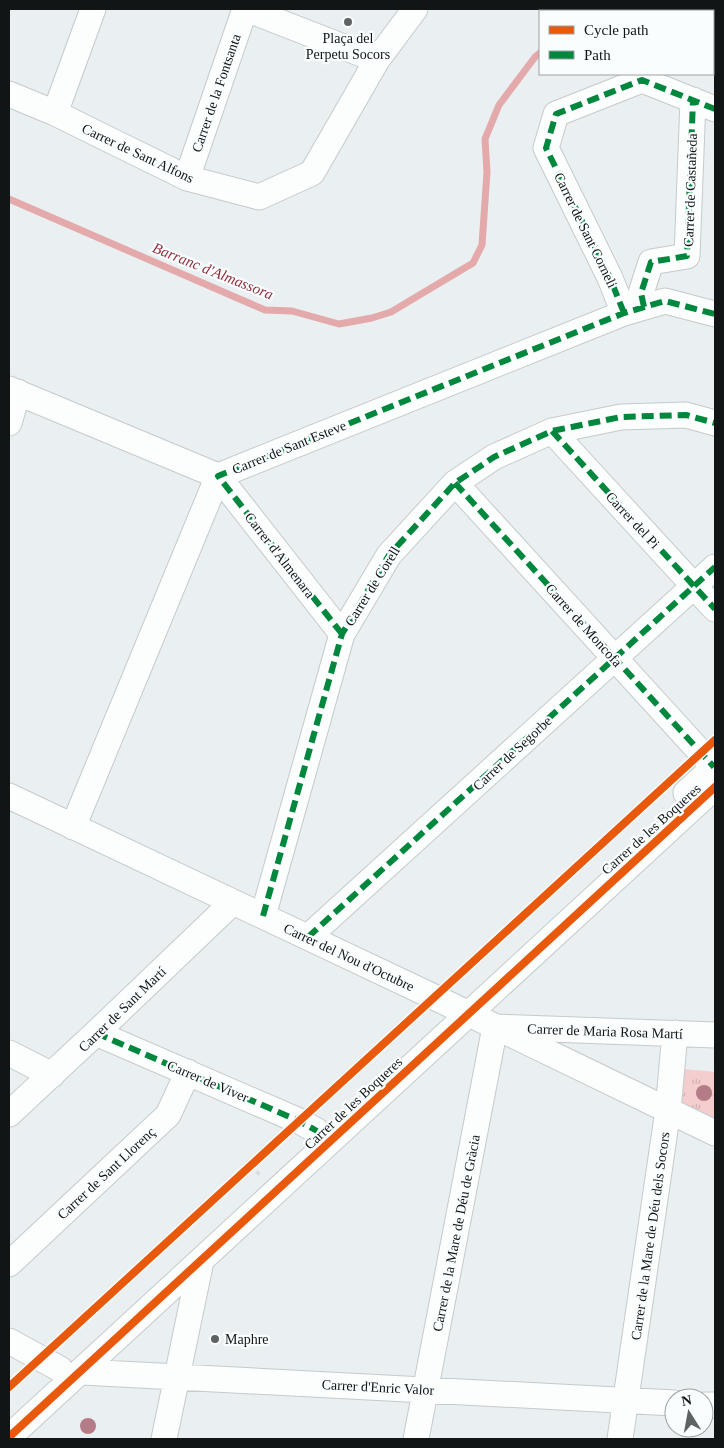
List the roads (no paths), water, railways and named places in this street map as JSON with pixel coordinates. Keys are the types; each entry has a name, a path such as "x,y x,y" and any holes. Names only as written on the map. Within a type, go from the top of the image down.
{"street":[{"path":"54,113 93,9"},
{"path":"246,9 376,60"},
{"name":"Carrer de la Fontsanta","path":"187,178 246,9"},
{"name":"Carrer de Sant Alfons","path":"9,94 54,113 187,178 259,197 312,173 376,60 415,9"},
{"name":"Carrer de Sant Corneli","path":"634,310 610,278 546,148 556,114 642,80 704,105"},
{"name":"Carrer de Castañeda","path":"634,310 651,262 687,256 704,105"},
{"name":"Carrer de Sant Esteve","path":"73,827 218,476 634,310 665,301 715,314"},
{"path":"9,423 13,390 218,476"},
{"name":"Carrer de Corell","path":"263,916 342,634 389,555 455,482 494,457 552,431 621,417 686,415 715,423"},
{"name":"Carrer del Pi","path":"552,431 715,609"},
{"name":"Carrer d'Almenara","path":"218,476 342,634"},
{"name":"Carrer de Moncofa","path":"455,482 614,658 715,774"},
{"name":"Carrer de Segorbe","path":"308,938 715,567"},
{"name":"Carrer de les Boqueres","path":"9,1414 71,1370 201,1261 460,1011 715,774"},
{"name":"Carrer del Nou d'Octubre","path":"9,796 715,1133"},
{"name":"Carrer de Sant Martí","path":"9,1114 233,902"},
{"name":"Carrer de les Boqueres","path":"9,1438 71,1370 318,1131 460,1011"},
{"name":"Carrer de Maria Rosa Martí","path":"495,1028 715,1035"},
{"name":"Carrer de la Mare de Déu de Gràcia","path":"416,1439 427,1390 495,1028"},
{"name":"Carrer de Viver","path":"96,1033 300,1121 318,1131"},
{"name":"Carrer de la Mare de Déu dels Socors","path":"620,1439 668,1110 675,1033"},
{"path":"9,1053 52,1075"},
{"name":"Carrer de Sant Llorenç","path":"9,1264 168,1115 188,1072"},
{"path":"164,1439 201,1261"},
{"path":"9,1341 71,1370"},
{"name":"Carrer d'Enric Valor","path":"71,1370 664,1403"}],"waterway":[{"name":"Barranc d'Almassora","path":"9,199 265,310 292,311 339,324 372,318 391,312 473,263 482,245 487,172 485,139 499,105 539,54"}],"place":[{"name":"Plaça del Perpetu Socors","path":"348,22"},
{"name":"Maphre","path":"215,1339"}]}
